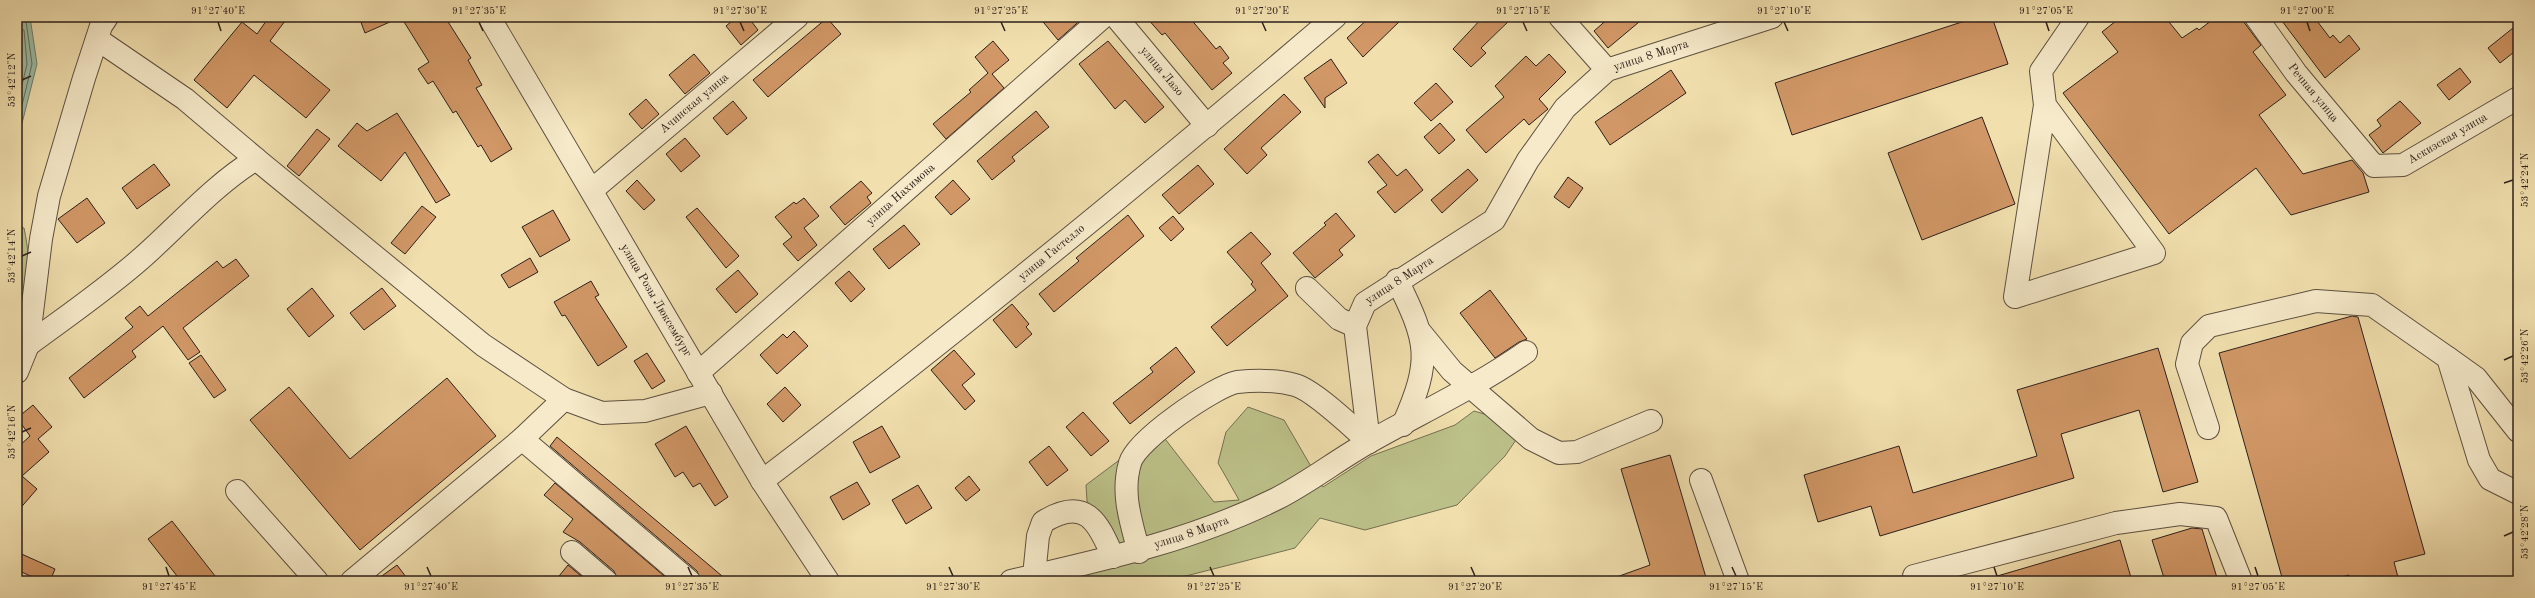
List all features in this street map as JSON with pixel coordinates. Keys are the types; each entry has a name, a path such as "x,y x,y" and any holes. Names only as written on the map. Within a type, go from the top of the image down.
{"street":[{"path":"17,372 28,345 41,239 49,196 97,39 107,17"},
{"name":"Ачинская улица","path":"592,190 797,17"},
{"name":"улица Нахимова","path":"698,373 1103,17"},
{"name":"улица Лазо","path":"1116,17 1207,126"},
{"name":"улица Гастелло","path":"762,481 858,407 1207,126 1335,17"},
{"path":"1560,17 1607,70"},
{"name":"улица 8 Марта","path":"1355,326 1365,303 1398,280 1494,220 1528,160 1564,108 1607,70 1772,17"},
{"path":"2045,105 2154,253 2015,297 2045,105 2041,71 2078,17"},
{"name":"Речная улица","path":"2256,17 2296,73 2374,166"},
{"name":"улица Розы Люксембург","path":"491,18 762,481 828,581"},
{"path":"97,39 185,99 484,345 564,399 602,413 645,411 711,393"},
{"name":"Аскизская улица","path":"2374,166 2403,165 2518,98"},
{"path":"28,345 108,286 145,255 178,223 242,167 256,158"},
{"path":"1398,280 1421,333 1452,372 1531,439 1559,453 1577,452 1651,421"},
{"path":"1307,288 1339,319 1355,326 1370,442"},
{"path":"2208,428 2187,364 2192,343 2209,326 2316,301 2372,305 2476,378 2518,431"},
{"path":"1403,425 1418,392 1424,361 1421,333"},
{"name":"улица 8 Марта","path":"1011,581 1139,552 1200,531 1276,498 1370,442 1471,388 1526,352"},
{"path":"2448,358 2479,460 2490,479 2518,493"},
{"path":"1139,552 1126,503 1130,461 1160,427 1198,401 1236,382 1272,381 1296,385 1321,402 1370,442"},
{"path":"352,581 522,439 564,399"},
{"path":"522,439 690,581"},
{"path":"1701,480 1738,581"},
{"path":"237,491 317,581"},
{"path":"1034,576 1038,536 1044,522 1068,511 1081,511 1095,520 1114,557"},
{"path":"1910,579 2116,523 2180,514 2216,518 2241,581"},
{"path":"572,552 606,581"}],"shaded area":[{"path":"17,226 24,228 27,243 28,279 17,330"},
{"path":"1248,407 1284,420 1323,487 1371,456 1455,425 1474,411 1508,421 1518,437 1505,456 1457,505 1365,530 1320,518 1295,548 1166,581 1073,581 1072,573 1124,560 1087,501 1086,485 1122,458 1162,435 1214,502 1239,500 1218,463 1226,432"}],"water":[{"path":"20,17 30,17 37,64 17,143 17,23"}],"building":[{"path":"269,17 288,17 270,41 330,90 306,118 254,75 227,108 194,80 242,22 257,34"},
{"path":"359,17 401,17 365,33"},
{"path":"401,17 445,17 471,58 468,60 482,85 476,88 512,149 491,162 481,145 478,147 456,111 453,113 433,81 428,84 418,69 429,62"},
{"path":"737,17 748,17 758,30 741,45 726,26"},
{"path":"1039,17 1084,17 1058,40"},
{"path":"1146,17 1189,17 1216,49 1220,46 1229,58 1223,63 1232,73 1212,90 1165,33 1162,35"},
{"path":"1370,17 1404,17 1363,57 1347,38"},
{"path":"1483,17 1513,17 1481,48 1486,53 1471,67 1453,49"},
{"path":"1610,17 1645,17 1608,48 1594,31"},
{"path":"1977,17 1992,17 2008,64 1792,135 1775,83"},
{"path":"2121,17 2165,17 2182,38 2197,28 2199,30 2216,17 2240,17 2261,45 2253,52 2286,95 2259,115 2303,174 2352,160 2363,173 2369,192 2291,215 2256,168 2169,234 2063,93 2118,52 2102,32"},
{"path":"2279,17 2314,17 2330,38 2333,35 2340,43 2349,35 2360,49 2325,78"},
{"path":"827,18 841,34 768,97 753,80"},
{"path":"2518,24 2518,49 2500,63 2488,48"},
{"path":"993,41 1009,60 992,74 1004,88 946,139 933,124 971,92 969,90 988,73 975,57"},
{"path":"1108,41 1164,107 1145,123 1125,100 1115,109 1079,64"},
{"path":"694,54 710,73 685,94 669,75"},
{"path":"1549,54 1566,72 1539,99 1548,109 1529,125 1524,119 1486,153 1466,130 1504,97 1495,86 1526,56 1536,66"},
{"path":"1331,59 1347,83 1325,98 1325,108 1304,78"},
{"path":"2460,68 2471,82 2449,100 2437,85"},
{"path":"1671,70 1686,93 1610,145 1595,122"},
{"path":"1436,83 1453,102 1431,121 1414,103"},
{"path":"1284,94 1301,112 1261,148 1267,155 1247,174 1224,149"},
{"path":"646,99 659,114 642,129 629,114"},
{"path":"733,101 747,118 727,135 713,118"},
{"path":"2400,101 2421,123 2383,153 2369,135 2381,126 2377,120"},
{"path":"1036,111 1049,127 1012,157 1015,161 992,180 977,161"},
{"path":"397,113 450,195 436,203 405,152 381,181 338,146 357,123 367,131"},
{"path":"1982,117 2015,204 1922,240 1888,153"},
{"path":"1440,123 1455,140 1439,154 1424,137"},
{"path":"317,129 330,139 299,176 287,166"},
{"path":"685,138 700,156 681,172 666,154"},
{"path":"1378,154 1397,176 1406,169 1423,190 1395,213 1377,192 1387,185 1368,162"},
{"path":"154,164 170,185 137,209 122,188"},
{"path":"1198,165 1214,184 1179,214 1162,195"},
{"path":"1468,169 1478,180 1442,213 1431,200"},
{"path":"1568,177 1583,188 1569,208 1554,197"},
{"path":"637,180 655,200 644,210 626,191"},
{"path":"953,180 970,199 951,215 935,197"},
{"path":"861,181 872,193 867,197 871,203 845,225 830,207"},
{"path":"87,198 105,223 77,243 58,219"},
{"path":"804,198 819,216 804,228 817,245 798,261 783,244 792,237 775,217 794,202 796,204"},
{"path":"422,206 436,217 405,254 391,243"},
{"path":"697,208 739,256 726,268 686,217"},
{"path":"553,210 570,240 540,257 522,227"},
{"path":"1336,213 1355,236 1339,250 1343,255 1315,278 1293,253 1326,225 1324,223"},
{"path":"1128,215 1144,236 1054,312 1039,294 1079,261 1076,258"},
{"path":"1173,216 1184,229 1171,241 1159,228"},
{"path":"904,225 920,244 889,269 873,249"},
{"path":"1251,232 1271,254 1261,263 1288,296 1227,346 1211,327 1256,290 1251,284 1253,282 1227,252"},
{"path":"530,258 538,272 509,288 501,275"},
{"path":"236,259 249,276 183,328 200,352 188,360 163,326 132,351 136,357 84,398 69,378 133,327 125,318 140,306 148,316 217,261 223,268"},
{"path":"738,270 758,294 736,313 716,289"},
{"path":"849,271 865,289 851,302 835,283"},
{"path":"591,281 599,295 595,297 627,347 598,366 565,315 562,316 554,302"},
{"path":"312,288 334,316 309,337 287,309"},
{"path":"382,288 396,306 364,330 350,313"},
{"path":"1490,290 1527,339 1519,342 1495,358 1460,313"},
{"path":"1012,304 1029,324 1026,327 1032,334 1016,348 993,320"},
{"path":"2352,316 2358,317 2425,554 2394,562 2399,581 2350,581 2349,575 2328,581 2283,581 2219,353"},
{"path":"794,331 808,346 777,374 760,355 783,334 787,338"},
{"path":"1176,347 1195,372 1130,424 1113,403 1153,372 1150,368"},
{"path":"2158,348 2198,482 2163,492 2139,410 2061,434 2074,478 1880,536 1871,506 1818,522 1804,475 1899,446 1913,493 2037,456 2017,390"},
{"path":"954,350 975,374 962,385 975,401 965,410 931,370"},
{"path":"647,353 665,381 652,389 634,361"},
{"path":"201,355 226,390 214,398 189,363"},
{"path":"447,378 496,436 360,550 250,420 289,387 350,459"},
{"path":"785,387 801,405 783,422 767,404"},
{"path":"33,405 52,427 38,439 49,452 22,476 37,489 17,512 17,448 30,436 17,418"},
{"path":"1083,412 1109,441 1091,456 1066,427"},
{"path":"686,426 728,497 715,506 700,483 693,487 683,472 675,477 655,444"},
{"path":"882,426 900,457 870,473 853,442"},
{"path":"557,437 728,581 701,581 697,571 550,446"},
{"path":"1049,446 1068,470 1047,486 1029,462"},
{"path":"1670,455 1707,581 1611,581 1611,579 1650,565 1621,469"},
{"path":"969,476 980,490 966,501 955,488"},
{"path":"857,482 870,504 843,520 830,497"},
{"path":"555,483 670,581 618,581 614,571 580,542 563,532 573,519 544,495"},
{"path":"918,485 932,508 906,524 892,500"},
{"path":"172,521 219,581 181,581 148,539"},
{"path":"2192,528 2202,529 2218,581 2165,581 2152,540"},
{"path":"2120,540 2132,581 1994,581 1994,577"},
{"path":"17,552 55,569 50,581 42,581 17,570"},
{"path":"397,565 409,581 375,581"},
{"path":"568,565 587,581 555,581"}]}
